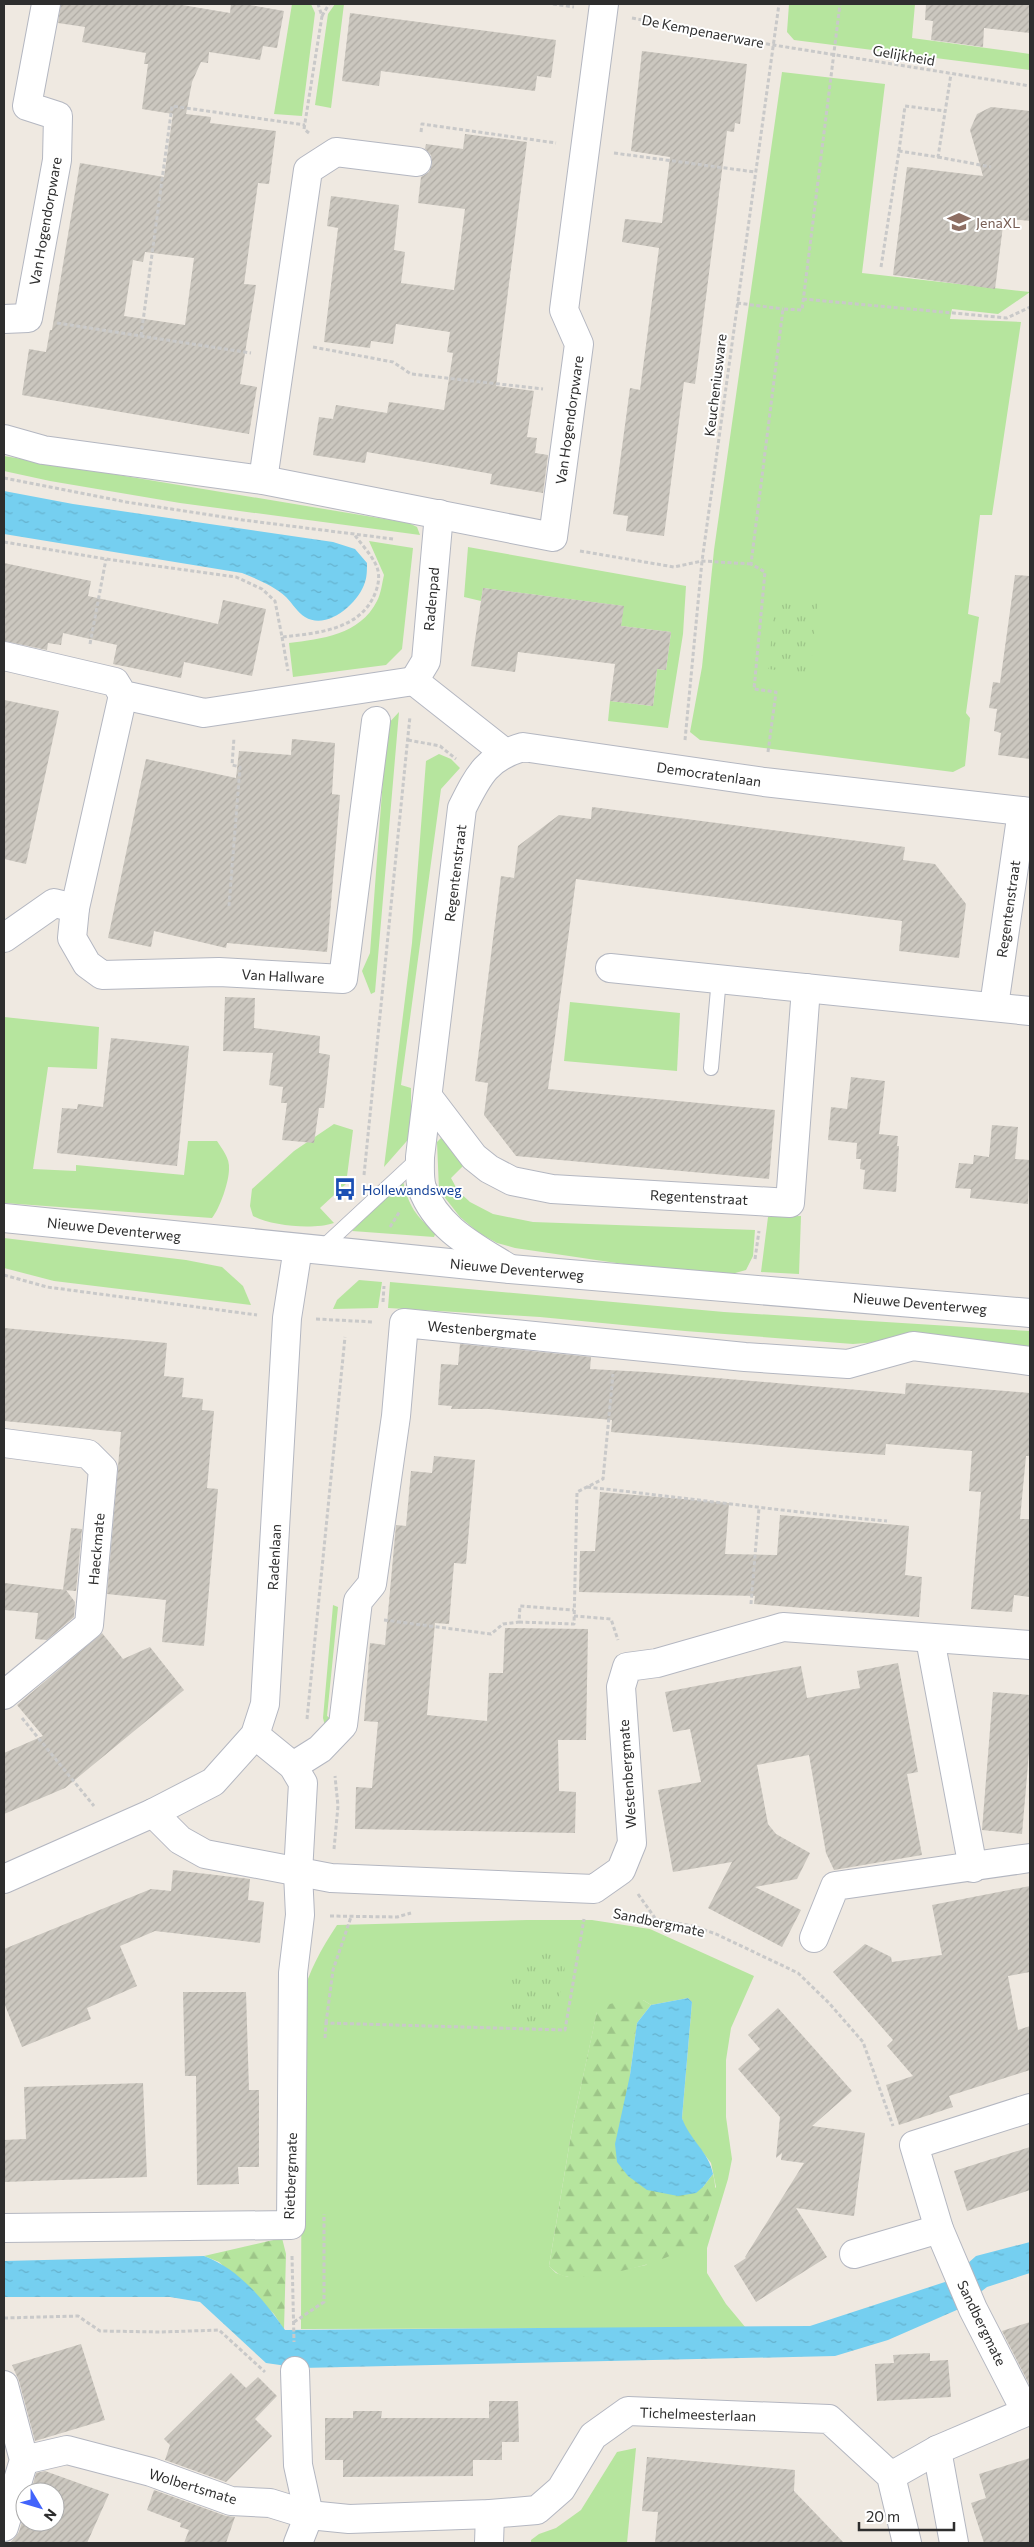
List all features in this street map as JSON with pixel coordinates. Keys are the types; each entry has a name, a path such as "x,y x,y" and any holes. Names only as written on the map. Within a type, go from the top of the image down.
{"street":[{"name":"Van Hogendorpware","path":"16,318 57,160 58,116 27,106 46,4"},
{"name":"Van Hogendorpware","path":"553,537 574,393 579,344 564,310 603,8"},
{"path":"263,480 308,170 336,152 417,162"},
{"path":"4,439 42,450 263,480 553,537"},
{"name":"Radenpad","path":"414,681 426,661 439,514"},
{"path":"4,656 115,682 124,695 204,713 414,681 504,752"},
{"name":"Van Hallware","path":"124,695 75,908 72,938 88,964 102,975 219,972 343,979 376,721"},
{"name":"Democratenlaan","path":"504,752 523,746 764,782 1026,812"},
{"name":"Regentenstraat","path":"504,752 478,777 462,808 429,1098 420,1157 422,1187 439,1219 464,1241 510,1268"},
{"name":"Regentenstraat","path":"994,1006 1026,812"},
{"path":"4,938 54,904 75,908"},
{"path":"610,968 1030,1011"},
{"name":"Regentenstraat","path":"429,1098 474,1157 488,1169 512,1181 552,1189 790,1203 806,988"},
{"name":"Nieuwe Deventerweg","path":"4,1218 510,1268 1030,1313"},
{"name":"Radenlaan","path":"4,1879 153,1813 213,1782 255,1736 266,1696 287,1318 308,1249"},
{"path":"292,1766 320,1749 343,1726 358,1616 358,1601 372,1584 396,1416 404,1323"},
{"name":"Westenbergmate","path":"404,1323 745,1357 848,1364 913,1346 1030,1361"},
{"name":"Haeckmate","path":"4,1443 88,1454 103,1469 89,1625 4,1694"},
{"path":"627,1667 657,1663 783,1627 1030,1645"},
{"path":"930,1639 973,1868"},
{"name":"Westenbergmate","path":"298,1873 331,1878 594,1889 622,1870 632,1843 621,1687 627,1667"},
{"path":"153,1813 180,1840 205,1854 251,1861 298,1873 303,1782 292,1766 275,1749 255,1736"},
{"path":"814,1938 835,1886 973,1868 1030,1858"},
{"name":"Rietbergmate","path":"4,2228 291,2225 293,1973 300,1915 298,1873"},
{"path":"914,2146 1030,2108"},
{"name":"Sandbergmate","path":"914,2146 939,2228 973,2309 1028,2411"},
{"path":"854,2254 939,2228"},
{"path":"295,2371 298,2465 309,2515 298,2543"},
{"path":"4,2385 24,2460 4,2527"},
{"path":"907,2543 891,2476 937,2450 1028,2411"},
{"name":"Tichelmeesterlaan","path":"309,2515 349,2519 490,2514 537,2510 562,2489 592,2436 628,2412 829,2419 891,2476"},
{"name":"Wolbertsmate","path":"24,2460 68,2450 151,2472 231,2501 270,2503 309,2515"},
{"path":"937,2450 954,2543"},
{"path":"489,2543 490,2514"}],"lane":[{"path":"711,1068 719,978"},
{"path":"308,1249 420,1157"}],"path":[{"path":"318,4 322,16"},
{"path":"329,4 322,16 304,130 336,152"},
{"name":"De Kempenaerware","path":"553,4 603,8 773,44"},
{"name":"Keucheniusware","path":"679,770 685,740 702,560 754,172 779,4"},
{"path":"736,302 802,310 840,4"},
{"name":"Gelijkheid","path":"773,44 1030,86"},
{"path":"938,156 951,74"},
{"path":"141,336 172,106 305,125"},
{"path":"880,267 905,106 946,111"},
{"path":"417,162 422,124 754,172"},
{"path":"899,151 938,156 991,167"},
{"path":"803,299 1007,318 1030,307"},
{"path":"750,564 783,309"},
{"path":"16,318 141,336 282,349 393,362 411,374 574,393"},
{"path":"4,478 136,503 436,544"},
{"path":"4,542 106,559 236,576 262,589 275,601 282,637 322,632 349,623 362,614 374,599 379,583 376,566 354,534"},
{"path":"553,537 569,549 674,567 702,560 750,564 765,572 754,689 776,692 764,782"},
{"path":"90,646 106,559"},
{"path":"364,1180 414,681"},
{"path":"229,906 240,767 232,765 235,707"},
{"path":"408,740 440,746 478,777"},
{"path":"4,1275 47,1287 287,1318 404,1323"},
{"path":"358,1616 491,1634 503,1624 519,1622 574,1624 577,1492 603,1479 616,1343"},
{"path":"586,1487 887,1521"},
{"path":"748,1637 760,1508"},
{"path":"519,1622 520,1606 574,1610"},
{"path":"574,1616 611,1620 627,1667"},
{"path":"21,1717 96,1809 112,1832"},
{"name":"Sandbergmate","path":"606,1911 644,1916 693,1926 716,1934 798,1973 830,2003 863,2042 894,2128 914,2146"},
{"path":"300,1915 397,1917 415,1912"},
{"path":"325,2043 333,1970 351,1917"},
{"path":"326,2023 565,2030 585,1918"},
{"path":"291,2225 294,2322 324,2302 324,2204"},
{"path":"4,2318 78,2316 100,2331 219,2330 273,2379 295,2371"}],"green space":[{"path":"292,4 311,4 315,13 302,116 274,114"},
{"path":"335,4 344,4 331,108 315,105 328,14"},
{"path":"789,4 915,4 912,38 1030,54 1030,70 794,40 787,32"},
{"path":"782,72 885,84 862,273 1030,292 998,314 952,309 950,319 1021,322 992,515 980,515 968,614 979,617 966,713 970,718 965,766 953,772 700,740 690,732 702,667 714,550"},
{"path":"4,456 409,523 417,527 420,535 180,503 50,481 4,471"},
{"path":"369,541 413,548 402,649 386,665 293,677 289,643 314,640 350,628 370,612 377,601 384,575"},
{"path":"468,547 686,586 683,634 668,728 608,721 610,701 653,706 657,669 666,670 671,632 621,626 623,606 483,588 481,601 464,597"},
{"path":"776,596 818,601 810,674 768,669"},
{"path":"399,712 375,992 371,994 362,971 370,953 387,725"},
{"path":"439,754 451,759 460,768 441,789 401,1085 411,1088 411,1106 418,1116 413,1134 384,1167 412,943 426,761"},
{"path":"570,1002 680,1013 677,1071 564,1061"},
{"path":"4,1017 99,1027 97,1069 48,1067 33,1169 76,1171 76,1165 184,1175 188,1141 217,1141 227,1157 229,1169 223,1195 212,1218 4,1203"},
{"path":"334,1124 353,1130 346,1184 320,1208 334,1223 315,1226 293,1226 253,1216 250,1206 252,1189 294,1151"},
{"path":"441,1138 448,1140 464,1165 451,1178 458,1191 470,1202 493,1214 533,1222 755,1230 753,1256 746,1270 728,1275 657,1269 515,1248 497,1243 479,1233 460,1217 439,1190 437,1142"},
{"path":"403,1181 410,1204 418,1216 436,1232 434,1237 352,1231"},
{"path":"801,1216 799,1274 761,1272 768,1217"},
{"path":"4,1238 186,1260 222,1267 243,1286 251,1305 54,1281 4,1268"},
{"path":"359,1280 382,1282 378,1308 333,1309 337,1300"},
{"path":"390,1282 724,1312 1030,1331 1030,1350 905,1340 853,1344 540,1317 388,1308"},
{"path":"333,1605 338,1607 327,1716 334,1721 325,1726 323,1718"},
{"path":"592,1920 650,1929 754,1976 731,2028 726,2060 726,2117 732,2159 728,2179 707,2248 707,2273 726,2304 746,2328 301,2329 302,1998 316,1960 337,1925","holes":["688,1998 692,2002 682,2118 685,2129 711,2163 716,2187 646,2265 568,2277 556,2273 549,2266 573,2123 597,2012 643,2000 651,2005"]},
{"path":"547,1946 564,1954 564,1976 559,1997 547,2014 538,2020 527,2024 507,2022 506,1997 512,1976 526,1959"},
{"path":"631,1998 643,2000 651,2005 637,2023 630,2075 703,2187 713,2174 715,2193 712,2212 703,2229 690,2244 666,2258 615,2272 569,2277 558,2273 549,2266 573,2123 597,2011 610,2004"},
{"path":"282,2238 286,2254 284,2330 274,2314 219,2262 204,2256"},
{"path":"636,2448 627,2543 531,2543 531,2540 539,2534 556,2528 581,2510 617,2452"}],"water":[{"path":"4,491 73,504 333,542 355,549 367,563 366,580 356,598 341,613 332,618 314,620 302,615 276,589 242,573 4,534"},
{"path":"688,1998 692,2002 682,2118 689,2133 711,2166 713,2174 696,2193 678,2196 647,2190 628,2176 617,2162 615,2144 630,2075 637,2023 651,2005"},
{"path":"1030,2242 1030,2273 987,2287 959,2309 888,2340 835,2356 301,2368 266,2363 200,2302 170,2297 4,2297 4,2261 204,2256 228,2269 250,2287 285,2330 810,2326 948,2281 976,2256"}],"building":[{"path":"61,4 176,4 230,13 231,4 244,4 284,11 277,48 263,46 260,60 209,52 208,63 201,62 192,82 186,114 211,117 210,123 276,131 269,184 258,183 244,284 256,285 240,384 257,387 249,434 22,395 29,349 46,352 50,330 52,330 80,163 164,177 173,114 142,109 148,64 144,64 146,53 82,42 85,27 58,23","holes":["145,252 194,258 185,325 124,316 133,260 143,262"]},
{"path":"926,4 1030,4 1030,33 984,28 983,47 931,40 933,21 925,20"},
{"path":"350,13 556,40 551,78 537,76 535,91 381,71 379,86 342,81"},
{"path":"642,51 747,64 740,124 735,123 734,132 727,131 695,384 684,382 664,536 626,531 628,516 613,514 630,388 640,390 659,248 622,242 625,219 662,223 670,157 631,151"},
{"path":"991,107 1030,111 1030,221 1004,218 995,289 893,275 907,167 983,176 970,130 977,114"},
{"path":"465,134 527,142 496,386 534,391 527,437 537,438 535,453 548,455 543,493 490,484 492,474 367,452 365,463 313,455 319,417 333,419 336,405 387,413 389,402 444,410 453,353 447,352 450,332 396,324 393,344 371,341 370,348 324,342 338,228 327,226 331,196 399,205 394,250 405,252 401,283 454,290 465,209 418,203 421,177 429,172 432,164 431,155 425,149 426,144 463,149"},
{"path":"4,563 91,581 88,596 218,624 223,600 266,609 252,676 184,662 181,678 113,664 117,645 63,633 61,645 48,643 47,650 4,641"},
{"path":"1015,575 1030,576 1030,759 998,755 1001,733 994,731 997,709 989,708 993,682 1000,683"},
{"path":"483,588 624,606 621,626 671,632 666,670 657,669 653,706 610,701 615,664 518,652 515,672 471,666"},
{"path":"4,700 59,711 26,864 4,859"},
{"path":"292,739 335,743 332,794 340,795 327,952 227,943 226,948 154,931 151,947 108,938 146,759 236,778 239,751 291,755"},
{"path":"592,807 905,847 903,860 935,864 966,904 959,958 899,951 902,921 576,879 548,1089 775,1110 769,1179 516,1156 484,1115 488,1083 475,1081 501,876 514,878 518,846 559,815 591,819"},
{"path":"225,997 255,998 254,1028 320,1036 319,1053 330,1055 324,1108 319,1108 314,1143 282,1140 287,1103 281,1103 283,1087 269,1085 273,1053 223,1051"},
{"path":"111,1038 189,1046 177,1166 57,1153 62,1108 77,1109 78,1104 103,1107"},
{"path":"851,1077 885,1081 879,1134 898,1136 896,1192 863,1189 865,1170 860,1169 861,1159 856,1159 857,1143 828,1140 831,1107 847,1109"},
{"path":"992,1125 1018,1127 1015,1159 1030,1160 1028,1204 970,1198 971,1189 955,1188 959,1163 973,1164 974,1155 989,1157"},
{"path":"4,1328 167,1343 164,1376 184,1378 182,1397 203,1399 202,1410 214,1411 207,1488 218,1489 204,1646 162,1642 166,1600 107,1594 121,1432 4,1421"},
{"path":"460,1344 591,1357 590,1369 905,1394 906,1383 1030,1393 1030,1456 1026,1456 1020,1519 1030,1519 1030,1597 1014,1595 1012,1612 971,1609 981,1492 969,1491 972,1451 886,1444 885,1455 829,1451 611,1432 612,1420 489,1409 451,1409 452,1406 438,1405 441,1364 458,1365"},
{"path":"434,1456 475,1460 466,1564 454,1563 449,1624 435,1623 427,1715 487,1721 489,1673 503,1673 505,1628 588,1629 586,1740 558,1740 559,1791 576,1792 575,1833 355,1829 356,1787 372,1788 378,1722 364,1721 370,1643 385,1645 396,1525 406,1526 411,1471 432,1473"},
{"path":"600,1492 729,1503 725,1554 777,1555 780,1515 909,1526 905,1575 922,1577 919,1617 754,1604 755,1596 579,1592 580,1551 595,1551"},
{"path":"71,1528 82,1529 76,1591 63,1590"},
{"path":"4,1583 66,1590 75,1602 74,1617 47,1640 35,1639 38,1613 4,1610"},
{"path":"102,1633 123,1659 150,1647 184,1690 65,1788 4,1814 4,1753 43,1736 17,1705"},
{"path":"898,1663 918,1772 907,1774 922,1855 834,1870 826,1853 809,1755 757,1765 768,1824 776,1834 810,1853 797,1879 755,1887 801,1910 782,1947 708,1908 732,1862 673,1872 658,1790 701,1782 690,1729 673,1732 665,1692 801,1666 807,1698 860,1688 857,1671"},
{"path":"993,1692 1030,1695 1030,1741 1022,1834 982,1830"},
{"path":"173,1870 250,1879 248,1900 264,1902 260,1943 155,1931 120,1946 137,1986 87,2008 91,2019 22,2047 4,2003 4,1949 151,1889 171,1891"},
{"path":"1030,1886 1030,1972 1008,1976 1018,2030 1030,2026 1030,2070 949,2096 953,2107 899,2125 886,2085 913,2076 887,2046 893,2040 833,1972 865,1944 891,1957 892,1962 942,1955 932,1905"},
{"path":"183,1992 246,1992 249,2090 259,2090 259,2167 238,2167 239,2184 197,2185 196,2076 185,2076"},
{"path":"778,2008 852,2091 812,2126 865,2133 854,2216 796,2208 827,2257 756,2302 734,2266 746,2258 804,2163 781,2160 782,2153 776,2158 780,2117 738,2069 760,2049 748,2035"},
{"path":"143,2083 147,2177 4,2182 4,2140 26,2139 24,2087"},
{"path":"1030,2147 1030,2190 967,2211 954,2171"},
{"path":"1030,2322 1030,2386 1002,2331"},
{"path":"81,2344 105,2420 35,2441 19,2381 12,2365"},
{"path":"930,2353 930,2361 948,2360 951,2397 877,2401 875,2364 894,2363 893,2355"},
{"path":"231,2373 246,2388 258,2377 277,2396 255,2419 272,2436 226,2482 165,2460 170,2445 164,2439"},
{"path":"489,2401 518,2401 519,2442 502,2442 502,2460 473,2460 473,2476 343,2477 343,2460 325,2460 325,2418 353,2418 353,2411 382,2411 381,2418 489,2418"},
{"path":"647,2457 795,2470 794,2491 844,2543 655,2543 658,2512 642,2511"},
{"path":"1030,2458 1030,2543 984,2543 971,2503 986,2498 979,2474"},
{"path":"45,2471 109,2494 87,2543 10,2543 19,2532 65,2532 65,2482 34,2482 36,2473"},
{"path":"154,2490 226,2516 235,2517 226,2543 184,2543 189,2530 180,2527 181,2523 147,2510"}],"place":[{"name":"JenaXL","path":"959,222"},
{"name":"Hollewandsweg","path":"345,1189"}]}
